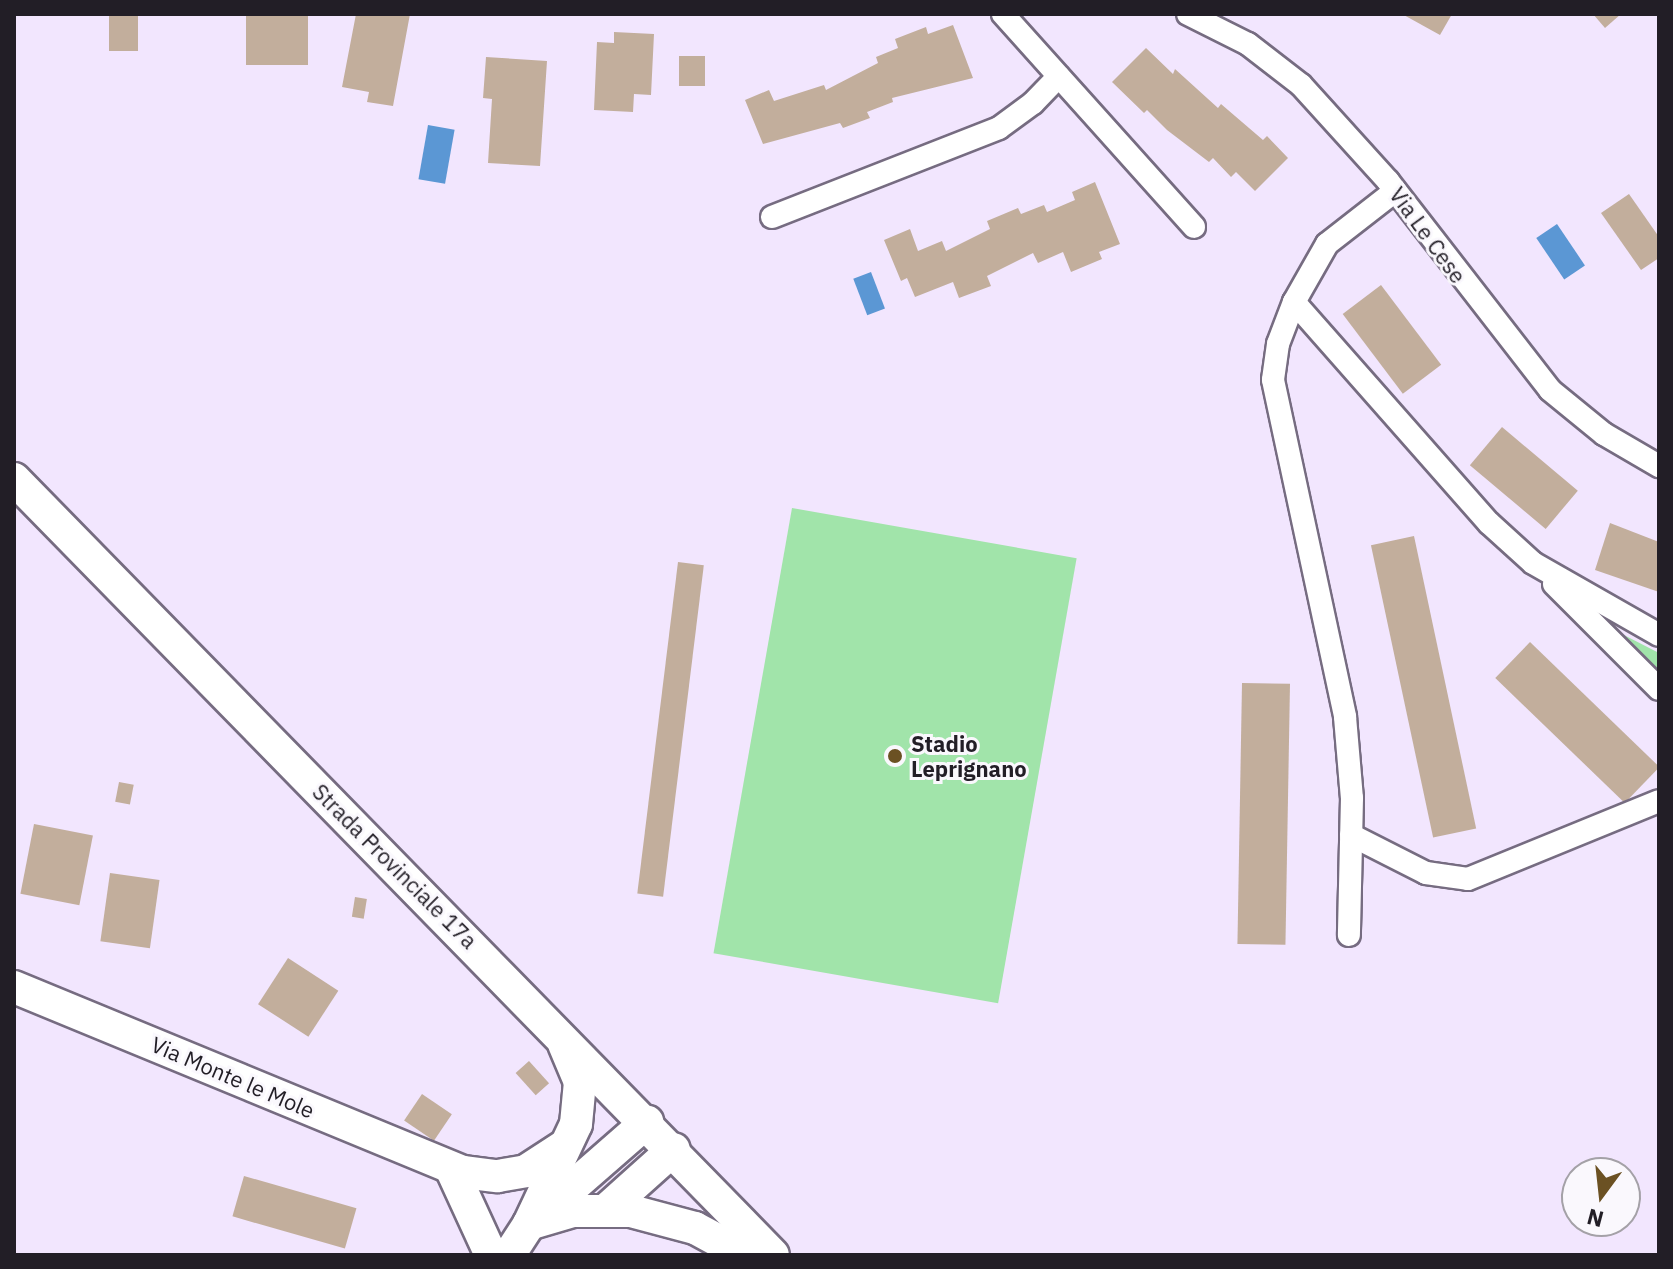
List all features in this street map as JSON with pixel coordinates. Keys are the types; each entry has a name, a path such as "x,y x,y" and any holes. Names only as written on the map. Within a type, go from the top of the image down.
{"street":[{"path":"1003,14 1194,227"},
{"name":"Via Le Cese","path":"1188,14 1248,44 1301,85 1395,191 1550,390 1604,434 1659,466"},
{"path":"772,217 999,128 1033,103 1059,76"},
{"path":"1349,935 1351,835 1345,717 1273,380 1278,344 1294,302 1327,244 1395,191"},
{"path":"1294,302 1443,478 1659,689"},
{"name":"Strada Provinciale 17a","path":"14,479 558,1030 773,1255"},
{"path":"1533,563 1659,635"},
{"path":"1351,835 1426,873 1468,879 1659,801"},
{"name":"Via Monte le Mole","path":"14,987 451,1168 478,1175 513,1174 539,1165 563,1147"},
{"path":"509,1255 529,1224 576,1124 581,1096 577,1070 558,1030"},
{"path":"529,1224 647,1122"},
{"path":"606,1210 674,1149"},
{"path":"451,1168 491,1255"},
{"path":"529,1224 559,1214 606,1210 667,1218 745,1255"}],"green space":[{"name":"Stadio Leprignano","path":"792,508 1077,558 998,1003 714,953"},
{"path":"1620,633 1659,653 1659,670"}],"water":[{"path":"428,125 455,130 445,184 418,179"},
{"path":"1557,224 1585,265 1564,279 1536,238"},
{"path":"871,272 885,308 867,315 853,279"}],"building":[{"path":"109,14 138,14 138,51 109,51"},
{"path":"246,14 308,14 308,65 246,65"},
{"path":"356,14 410,14 393,106 367,102 369,92 342,87"},
{"path":"1402,14 1452,14 1440,35"},
{"path":"1593,14 1621,14 1605,28"},
{"path":"953,25 973,78 892,98 893,102 867,112 870,118 843,128 840,123 763,144 745,100 769,90 774,101 824,85 826,90 878,63 876,57 898,48 895,39 926,27 928,34"},
{"path":"614,32 654,34 651,95 634,94 633,112 594,110 597,42 614,43"},
{"path":"1146,48 1173,74 1175,69 1218,108 1221,104 1263,140 1267,136 1288,158 1255,191 1236,172 1231,177 1213,158 1209,162 1167,130 1147,110 1144,113 1112,82"},
{"path":"679,56 705,56 705,86 679,86"},
{"path":"486,57 547,61 540,166 488,163 492,99 483,98"},
{"path":"1095,182 1120,244 1099,252 1102,259 1071,272 1063,252 1038,263 1033,253 987,276 991,286 959,298 953,282 915,297 907,278 901,281 884,240 910,229 918,251 942,241 946,251 990,229 987,221 1018,208 1021,214 1044,205 1047,212 1075,200 1072,192"},
{"path":"1629,194 1659,237 1659,258 1641,270 1601,213"},
{"path":"1381,285 1441,365 1403,394 1343,314"},
{"path":"1502,427 1578,491 1546,529 1470,465"},
{"path":"1610,523 1659,542 1659,592 1595,570"},
{"path":"1414,536 1476,828 1433,838 1371,545"},
{"path":"678,562 704,565 663,897 637,894"},
{"path":"1530,642 1659,767 1625,803 1495,678"},
{"path":"1242,683 1290,684 1285,945 1237,944"},
{"path":"119,782 134,785 130,804 115,802"},
{"path":"34,824 93,835 79,905 20,894"},
{"path":"110,873 160,880 150,948 100,941"},
{"path":"355,897 367,899 364,919 352,917"},
{"path":"288,958 338,991 308,1037 258,1004"},
{"path":"529,1061 549,1083 536,1095 516,1073"},
{"path":"422,1094 452,1114 434,1141 404,1121"},
{"path":"244,1176 356,1208 345,1249 232,1216"}],"place":[{"name":"Stadio Leprignano","path":"895,756"}]}
